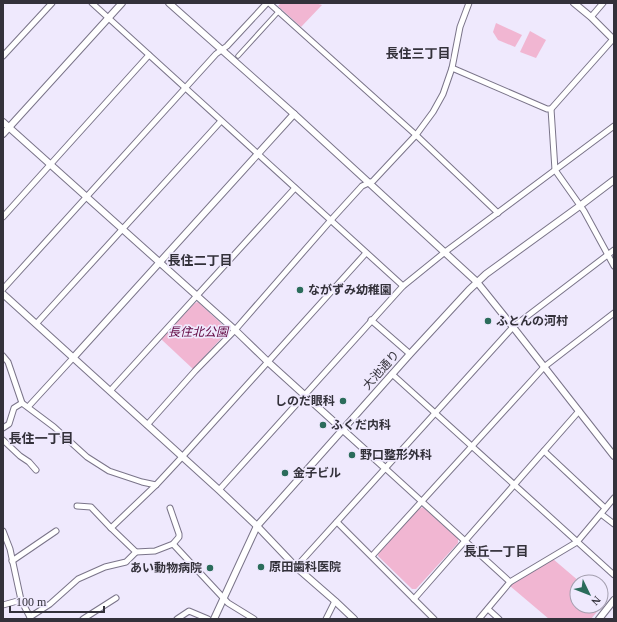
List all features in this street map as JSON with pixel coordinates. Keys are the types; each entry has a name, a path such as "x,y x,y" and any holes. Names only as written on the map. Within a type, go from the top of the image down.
{"street":[{"path":"3,56 52,3"},
{"path":"92,3 403,286"},
{"path":"3,134 122,3"},
{"path":"169,3 294,114 477,282 614,456"},
{"path":"3,289 216,54 227,46 268,3 279,11 416,135 498,213"},
{"path":"146,425 235,330 362,186 373,180 416,135 433,112 443,94 452,68 460,27 468,3"},
{"path":"574,3 591,16 614,39 550,109 555,170 581,205 614,266"},
{"path":"591,16 603,3"},
{"path":"238,56 279,11"},
{"path":"3,217 149,55"},
{"path":"452,68 550,109"},
{"path":"28,407 294,114"},
{"path":"36,324 222,121"},
{"path":"3,122 235,330 342,430 510,582"},
{"path":"219,490 403,286 445,252 614,126"},
{"name":"大池通り","path":"214,619 257,526 410,354 486,274 614,180"},
{"path":"110,391 295,188"},
{"path":"296,567 513,327 614,250"},
{"path":"111,528 156,485 182,457 366,253"},
{"path":"3,294 219,490 257,526 296,567 354,619"},
{"path":"372,556 544,368 614,314"},
{"path":"371,320 410,354"},
{"path":"3,356 8,362 22,403 54,427 87,457 109,470 142,482 156,485"},
{"path":"392,374 614,575"},
{"path":"3,428 8,424 14,408 22,403"},
{"path":"414,598 579,412"},
{"path":"3,440 20,456 29,462 36,470"},
{"path":"544,451 606,508"},
{"path":"480,619 510,582 577,542 614,498"},
{"path":"77,506 91,506 136,552 155,552 175,543 179,537 179,534 170,508"},
{"path":"601,514 614,524"},
{"path":"337,522 434,619"},
{"path":"3,531 10,549 20,600 30,618 50,604 78,579 105,567 126,562 136,552"},
{"path":"12,561 56,531"},
{"path":"173,544 228,603 254,619"},
{"path":"83,619 116,598"},
{"path":"3,605 20,600"},
{"path":"599,619 614,600"},
{"path":"326,619 335,601"},
{"path":"488,609 499,619"},
{"path":"177,619 189,611 208,619"}],"green space":[{"path":"281,3 315,3 322,5 301,27 278,6"},
{"path":"496,23 522,35 515,47 498,40 493,32"},
{"path":"530,31 546,40 536,58 520,52"},
{"name":"長住北公園","path":"198,302 227,329 227,332 193,369 161,339 195,303"},
{"path":"423,507 458,539 458,543 416,589 412,589 378,556 379,551 419,509"},
{"path":"553,559 571,574 569,574 569,614 595,614 591,619 549,619 510,586 512,582"}],"place":[{"name":"ながずみ幼稚園","path":"300,290"},
{"name":"ふとんの河村","path":"488,321"},
{"name":"しのだ眼科","path":"343,401"},
{"name":"ふくだ内科","path":"323,425"},
{"name":"野口整形外科","path":"352,455"},
{"name":"金子ビル","path":"285,473"},
{"name":"原田歯科医院","path":"261,567"},
{"name":"あい動物病院","path":"210,568"}],"district":[{"name":"長住三丁目","path":"418,53"},
{"name":"長住二丁目","path":"200,260"},
{"name":"長住一丁目","path":"41,438"},
{"name":"長丘一丁目","path":"496,551"}]}
